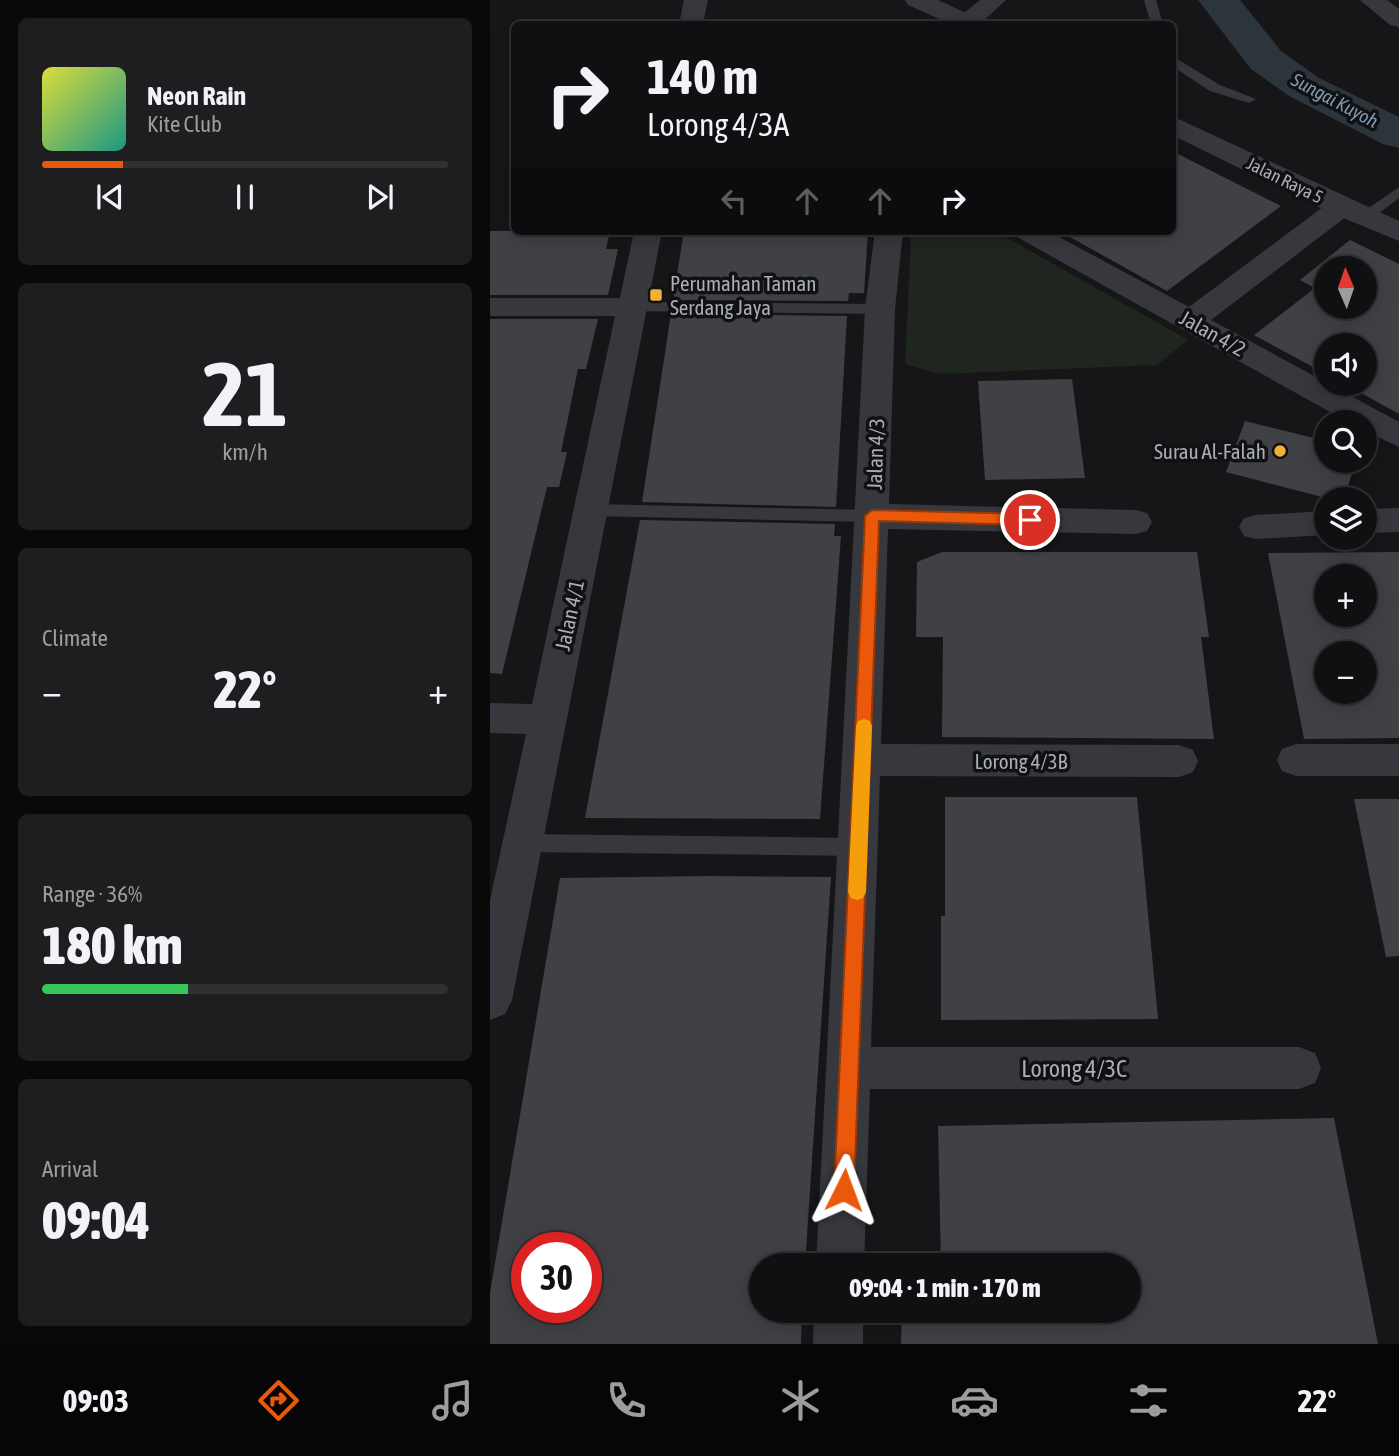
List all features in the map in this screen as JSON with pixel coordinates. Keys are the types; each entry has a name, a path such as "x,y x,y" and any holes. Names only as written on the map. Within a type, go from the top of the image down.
{"street":[{"path":"692,21 696,0"},
{"path":"917,0 962,21"},
{"path":"972,21 995,0"},
{"path":"1372,0 1399,20"},
{"name":"Jalan Raya 5","path":"1176,126 1399,232"},
{"path":"1190,321 1353,212"},
{"name":"Jalan 4/1","path":"490,1000 647,235"},
{"name":"Jalan 4/3","path":"842,1253 880,309 889,235"},
{"name":"Jalan 4/2","path":"1034,235 1399,436"},
{"path":"490,307 632,307"},
{"path":"872,516 1135,522"},
{"path":"1377,521 1399,520"},
{"path":"1256,527 1314,524"},
{"path":"490,718 548,719"},
{"name":"Lorong 4/3B","path":"862,760 1179,761"},
{"path":"1296,760 1399,760"},
{"name":"Lorong 4/3C","path":"850,1068 1299,1068"},
{"path":"838,1344 839,1323"}],"lane":[{"path":"1150,0 1156,21"},
{"path":"1176,63 1215,88 1249,99"},
{"path":"1353,212 1399,191"},
{"path":"632,307 880,309"},
{"path":"591,510 872,516"},
{"path":"522,844 859,847"}],"shaded area":[{"path":"1002,235 1188,340 1157,365 940,374 905,364 911,236"}],"building":[{"path":"1176,153 1281,206 1167,291 1066,235 1176,235"},
{"path":"490,231 511,231 511,235 609,235 606,249 618,249 608,295 490,295"},
{"path":"683,235 868,235 864,293 849,293 848,301 673,300"},
{"path":"1350,240 1399,264 1399,414 1366,396 1377,396 1377,333 1314,333 1314,368 1254,335 1314,289 1314,319 1377,319 1377,256 1330,256"},
{"path":"1314,269 1314,287 1300,280"},
{"path":"671,314 847,316 836,507 642,502"},
{"path":"490,319 598,319 586,369 578,369 561,452 567,452 559,487 547,487 502,674 490,673"},
{"path":"1072,379 1085,478 985,480 978,381"},
{"name":"Surau Al-Falah","path":"1245,421 1314,438 1314,473 1352,473 1348,487 1314,487 1314,495 1226,472"},
{"path":"640,520 835,524 834,536 841,536 820,819 585,818"},
{"path":"942,552 1197,552 1209,637 1201,637 1214,739 942,737 943,637 916,637 917,562"},
{"path":"1399,552 1399,738 1304,739 1268,553"},
{"path":"945,797 1137,797 1158,1019 941,1020 941,916 945,916"},
{"path":"1354,799 1399,799 1399,956 1386,957"},
{"path":"831,877 806,1253 749,1253 749,1323 802,1323 801,1344 490,1344 490,1293 560,878"},
{"path":"1334,1118 1378,1344 901,1344 902,1323 1141,1323 1141,1253 941,1253 938,1126"}],"waterway":[{"name":"Sungai Kuyoh","path":"1218,0 1266,60 1304,87 1399,134"}],"slow traffic":[{"path":"857,892 864,726"}],"place":[{"name":"Perumahan Taman Serdang Jaya","path":"656,295"},
{"name":"Surau Al-Falah","path":"1280,451"}],"route":[{"path":"844,1190 872,516 1030,520"}]}
